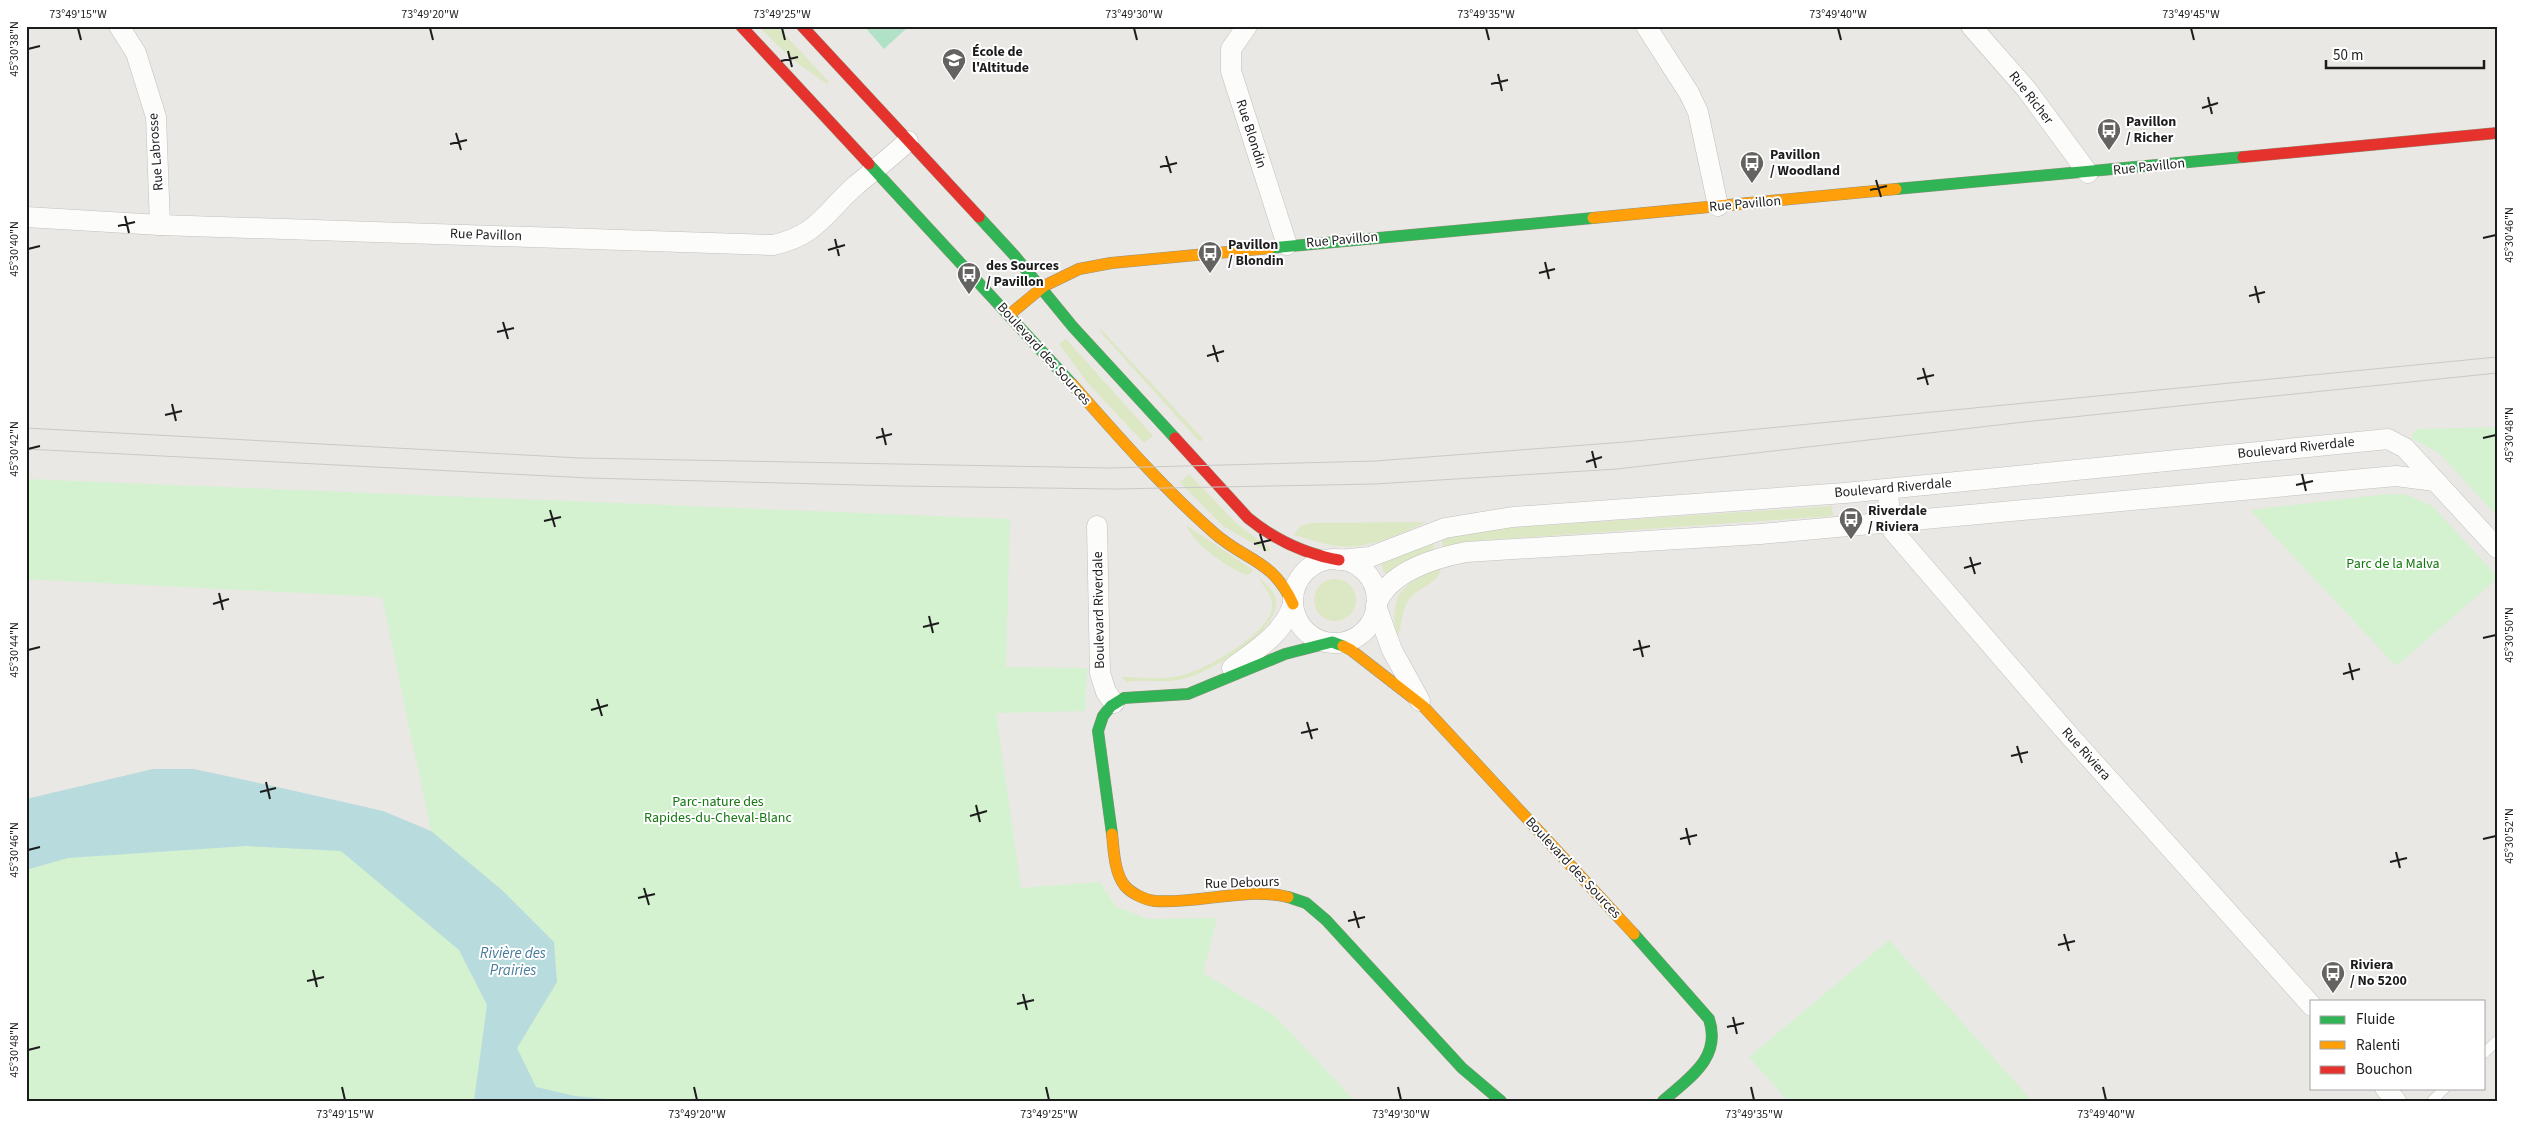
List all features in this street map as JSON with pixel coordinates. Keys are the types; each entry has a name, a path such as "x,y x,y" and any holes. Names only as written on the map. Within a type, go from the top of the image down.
{"street":[{"name":"Rue Labrosse","path":"119,26 136,53 156,117 160,225"},
{"name":"Boulevard des Sources","path":"741,26 1009,314 1174,496 1215,534 1257,560 1275,574 1285,586 1293,604"},
{"path":"802,26 1014,255 1039,287 1177,443 1248,518 1269,534 1296,548 1317,556 1358,566 1370,576 1376,589 1376,606"},
{"name":"Rue Blondin","path":"1247,26 1231,49 1231,71 1287,245"},
{"path":"1646,26 1689,92 1698,112 1718,206"},
{"name":"Rue Richer","path":"1971,26 2027,90 2088,173"},
{"name":"Rue Pavillon","path":"1009,314 1039,287 1074,270 1096,265 1287,245 2088,173 2497,133"},
{"name":"Rue Pavillon","path":"26,217 160,225 773,245 793,241 812,229 854,188 908,141"},
{"name":"Boulevard Riverdale","path":"1339,560 1370,557 1446,528 1505,518 1886,489 2388,439 2405,448 2497,548"},
{"path":"1114,703 1131,696 1183,695 1304,648 1332,642 1342,642 1359,636 1371,623 1376,606 1385,591 1405,574 1427,563 1466,552 1760,534 2396,476 2436,481"},
{"name":"Rue Riviera","path":"1886,489 1893,531 2061,726 2310,1004"},
{"name":"Boulevard Riverdale","path":"1097,526 1100,673 1106,692 1114,703"},
{"path":"1216,681 1272,636 1286,620 1293,604 1296,585 1304,573 1316,564 1339,560"},
{"path":"1293,604 1296,616 1306,630 1319,639 1332,642"},
{"name":"Boulevard des Sources","path":"1376,606 1392,650 1423,706"},
{"name":"Boulevard des Sources","path":"1332,642 1350,650 1423,706 1618,916 1702,1010 1713,1026 1715,1036 1713,1048 1706,1060 1663,1101"},
{"name":"Rue Debours","path":"1114,703 1103,716 1098,740 1115,860 1124,885 1138,896 1153,901 1268,895 1288,897 1308,904 1326,920 1462,1068 1500,1101"},
{"path":"2387,1090 2396,1101"}],"lane":[{"path":"2486,1051 2497,1042"},
{"path":"2432,1101 2443,1090"}],"green space":[{"path":"758,26 777,26 829,82 827,84 793,60"},
{"path":"864,26 909,26 884,49"},
{"path":"1098,326 1203,439 1200,442 1103,335"},
{"path":"1066,339 1153,436 1144,443 1087,382 1059,344"},
{"path":"2497,427 2497,516 2439,453 2411,438 2416,429"},
{"path":"1189,474 1238,525 1271,549 1268,552 1223,526 1180,482"},
{"name":"Parc-nature des Rapides-du-Cheval-Blanc","path":"26,479 1010,519 1006,667 1087,668 1085,711 996,713 1021,888 1100,882 1115,906 1148,919 1217,918 1203,973 1275,1016 1355,1101 26,1101 26,833 431,831 382,597 26,579"},
{"name":"Parc de la Malva","path":"2387,494 2407,495 2432,506 2497,576 2497,579 2396,666 2250,510"},
{"path":"1832,506 1833,516 1473,541 1443,547 1441,538 1507,528"},
{"path":"1427,522 1380,541 1356,546 1331,545 1294,535 1300,526 1311,523"},
{"path":"1186,525 1253,570 1251,573 1246,575 1212,554 1196,540"},
{"path":"1434,542 1433,550 1403,563 1387,574 1383,571 1381,562"},
{"path":"1441,566 1438,576 1410,598 1403,614 1397,637 1395,610 1401,592 1417,578"},
{"path":"1259,577 1275,597 1274,613 1266,626 1238,651 1204,671 1177,680 1127,682 1121,677 1165,678 1179,676 1218,660 1247,640 1268,618 1272,608 1270,595"},
{"path":"1335,579 1350,585 1356,600 1350,615 1335,621 1320,615 1314,600 1320,585"},
{"path":"1889,940 2032,1101 1788,1101 1749,1057"}],"water":[{"name":"Rivière des Prairies","path":"153,769 194,769 273,786 383,811 431,831 503,891 554,942 557,982 517,1048 536,1087 575,1096 626,1101 474,1101 487,1005 459,950 341,851 246,846 68,858 26,870 26,799"}],"tram line":[{"path":"26,428 580,458 1109,468 1375,461 1625,442 2497,357"},
{"path":"26,449 588,478 898,486 1114,489 1375,484 1617,469 2024,422 2497,373"}],"traffic: fast":[{"path":"1896,189 2243,157"},
{"path":"869,164 1072,384"},
{"path":"979,217 1014,255 1073,327 1175,438"},
{"path":"1270,248 1593,218"},
{"path":"1112,834 1098,731 1103,716 1111,706 1124,698 1188,694 1285,654 1332,642 1343,646"},
{"path":"1288,897 1306,903 1326,920 1462,1068 1501,1101"},
{"path":"1634,934 1709,1019 1712,1033 1711,1045 1701,1066 1663,1101"}],"traffic: slow":[{"path":"1593,218 1896,189"},
{"path":"1009,315 1044,286 1079,269 1111,263 1270,248"},
{"path":"1072,384 1140,460 1194,515 1225,542 1258,562 1277,578 1293,604"},
{"path":"1343,646 1351,650 1423,706 1634,934"},
{"path":"1112,834 1115,861 1121,880 1125,886 1138,896 1155,901 1255,894 1288,897"}],"traffic: jam":[{"path":"741,26 869,164"},
{"path":"802,26 979,217"},
{"path":"2243,157 2497,133"},
{"path":"1175,438 1248,518 1258,526 1302,550 1339,560"}],"place":[{"name":"École de l'Altitude","path":"954,81"},
{"name":"Pavillon / Richer","path":"2109,151"},
{"name":"Pavillon / Woodland","path":"1752,184"},
{"name":"Pavillon / Blondin","path":"1210,274"},
{"name":"des Sources / Pavillon","path":"969,295"},
{"name":"Riverdale / Riviera","path":"1851,540"},
{"name":"Riviera / No 5200","path":"2333,994"}]}
